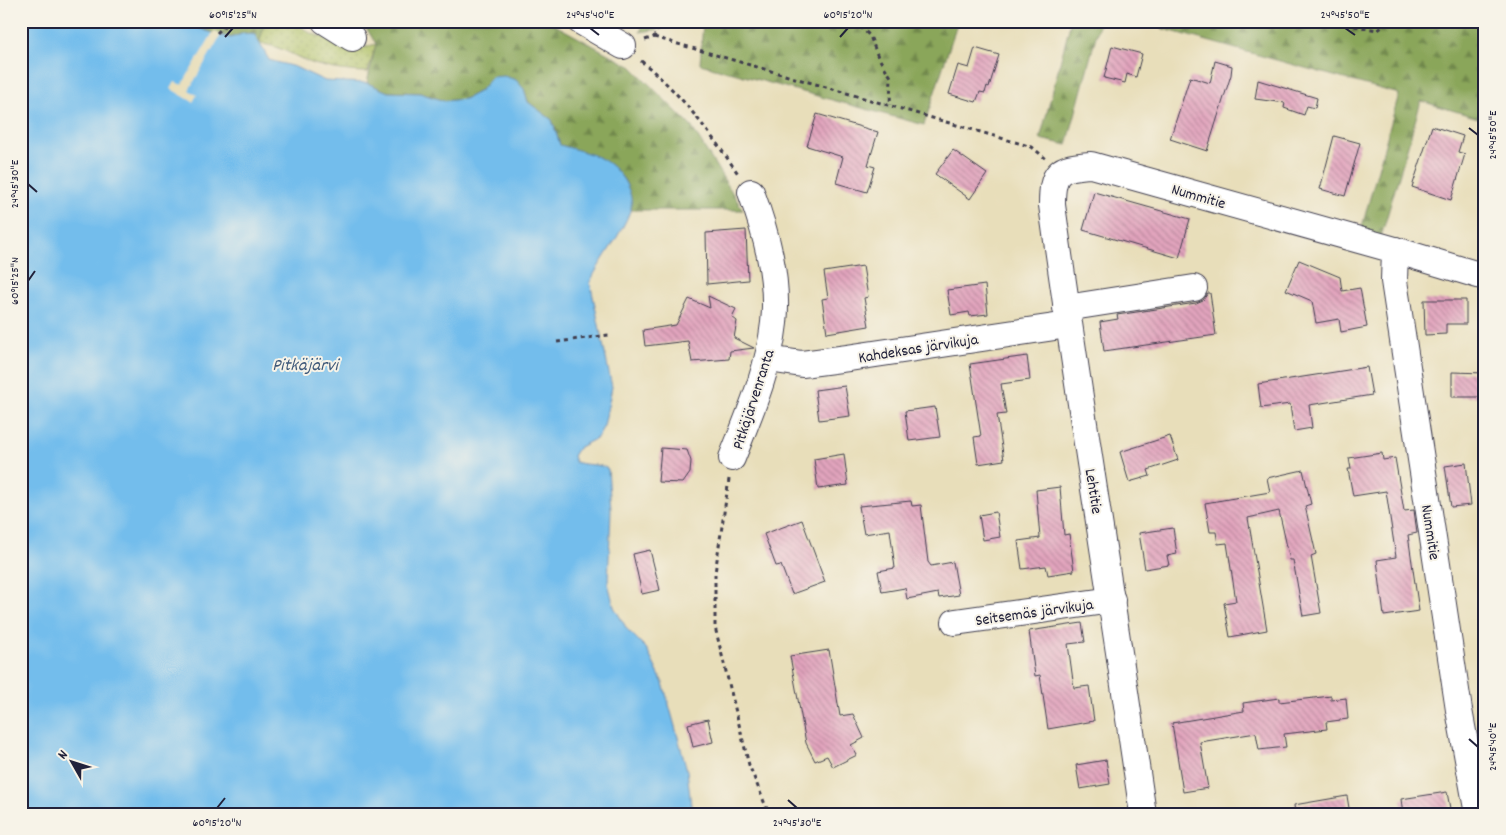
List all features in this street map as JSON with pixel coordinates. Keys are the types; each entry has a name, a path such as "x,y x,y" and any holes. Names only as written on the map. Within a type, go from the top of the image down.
{"street":[{"path":"325,21 352,38"},
{"path":"580,21 623,46"},
{"name":"Nummitie","path":"1060,171 1074,166 1091,165 1485,276"},
{"name":"Lehtitie","path":"1060,171 1052,185 1052,205 1067,316 1112,600 1143,814"},
{"name":"Pitkäjärvenranta","path":"732,458 768,359 774,323 772,278 763,225 751,192"},
{"name":"Nummitie","path":"1395,250 1395,290 1459,710 1480,811"},
{"name":"Kahdeksas järvikuja","path":"768,359 802,364 839,360 1067,316 1194,288"},
{"name":"Seitsemäs järvikuja","path":"955,622 1112,600"}],"path":[{"path":"217,33 229,21"},
{"path":"854,21 870,36 878,57 891,77 890,106"},
{"path":"1323,21 1378,30 1390,21"},
{"path":"654,37 1032,147 1060,171"},
{"path":"623,46 656,73 704,124 751,192"},
{"path":"557,342 609,335"},
{"name":"Pitkäjärvenranta","path":"732,458 715,573 715,626 749,765 769,814"}],"green space":[{"path":"183,21 265,21 259,44 254,35 244,33 231,38"},
{"path":"265,21 293,21 310,33 328,39 344,49 358,49 376,44 368,72 347,71 320,66 273,46 259,44"},
{"path":"362,21 546,21 557,26 632,67 691,126 743,210 631,210 630,197 624,179 621,176 583,154 560,145 552,120 528,102 524,89 492,77 480,91 465,99 444,101 420,93 388,92 367,83 376,44"},
{"path":"645,21 958,21 924,125 700,64 703,23 640,32"},
{"path":"1071,21 1100,21 1067,145 1040,139"},
{"path":"1135,21 1485,21 1485,120 1421,101 1381,237 1361,230 1399,94"}],"water":[{"name":"Pitkäjärvi","path":"21,21 183,21 231,38 244,33 255,35 269,60 295,67 325,81 367,83 388,92 420,93 444,101 465,99 480,91 492,77 504,76 516,80 524,89 528,102 552,120 560,145 600,158 619,173 631,196 630,211 622,229 590,282 612,387 604,426 597,438 578,448 573,456 575,462 608,469 611,510 608,583 614,607 627,629 646,648 663,683 687,770 692,814 21,814"}],"pier":[{"path":"214,31 221,35 189,90 197,95 193,102 171,89 175,82 182,85"}],"building":[{"path":"1112,46 1142,54 1136,77 1127,74 1125,83 1104,78"},
{"path":"975,48 999,55 989,87 987,86 985,93 980,92 976,102 949,94 958,65 969,68"},
{"path":"1215,61 1232,66 1231,75 1207,151 1170,139 1190,77 1210,83"},
{"path":"1258,80 1317,98 1315,108 1307,106 1304,115 1284,108 1285,103 1255,99"},
{"path":"817,114 878,132 868,165 875,167 867,192 836,183 843,157 807,146"},
{"path":"1432,126 1463,136 1458,152 1465,154 1451,200 1412,187"},
{"path":"1334,136 1360,143 1345,196 1320,189"},
{"path":"953,150 987,174 970,199 935,174"},
{"path":"1094,192 1190,219 1179,258 1083,230"},
{"path":"746,230 748,280 707,284 706,233"},
{"path":"1299,260 1340,277 1342,291 1360,288 1367,327 1341,332 1339,319 1316,323 1312,301 1286,290"},
{"path":"863,266 868,297 864,298 869,326 827,333 822,299 828,298 824,272"},
{"path":"985,285 988,314 970,316 969,312 951,315 947,290"},
{"path":"1210,293 1216,335 1104,351 1100,322 1118,319 1117,315 1196,303 1203,300"},
{"path":"708,296 736,309 732,317 737,321 734,338 754,348 730,351 729,359 692,362 688,341 645,346 643,330 676,325 689,299 710,308"},
{"path":"1424,300 1466,300 1466,324 1446,324 1446,334 1425,335"},
{"path":"1027,356 1030,380 1001,384 1006,414 997,415 1004,460 978,464 974,437 981,436 970,364"},
{"path":"1367,367 1372,395 1309,405 1312,428 1294,431 1290,404 1261,408 1258,384"},
{"path":"1452,372 1485,373 1485,397 1452,397"},
{"path":"845,386 850,416 819,420 815,390"},
{"path":"935,407 940,437 909,441 905,411"},
{"path":"1170,436 1178,460 1148,470 1150,476 1129,482 1120,452"},
{"path":"661,448 687,450 691,461 690,473 683,483 658,482"},
{"path":"1382,453 1383,460 1395,458 1404,511 1414,510 1417,533 1408,535 1419,611 1384,616 1377,560 1396,557 1386,491 1353,496 1348,469 1351,469 1349,458"},
{"path":"844,454 848,485 818,489 814,459"},
{"path":"1466,463 1471,505 1451,507 1445,466"},
{"path":"1303,470 1311,504 1305,506 1316,554 1311,556 1321,613 1303,616 1293,560 1290,560 1279,511 1248,518 1267,630 1230,637 1224,603 1236,601 1227,543 1218,544 1216,532 1210,532 1205,503 1270,492 1267,478"},
{"path":"1060,487 1064,535 1069,534 1074,571 1048,575 1046,566 1022,569 1018,541 1040,538 1036,490"},
{"path":"911,501 912,506 921,505 928,562 931,566 953,562 959,595 939,598 938,593 907,599 905,588 882,592 878,571 895,568 890,530 864,534 859,506"},
{"path":"996,512 1000,537 983,540 979,515"},
{"path":"802,520 825,582 792,594 781,565 776,566 764,534"},
{"path":"1173,528 1177,554 1167,556 1169,565 1145,569 1139,533"},
{"path":"650,550 660,590 642,594 633,554"},
{"path":"1082,623 1085,642 1068,644 1074,688 1089,686 1094,721 1048,729 1040,675 1035,676 1029,631"},
{"path":"829,650 840,716 853,714 864,738 851,745 857,755 833,767 827,756 815,761 806,743 790,656"},
{"path":"1331,696 1331,700 1346,698 1348,719 1326,722 1327,729 1284,734 1286,747 1259,750 1256,733 1200,742 1208,788 1183,792 1172,723 1244,711 1243,703 1279,698 1279,702"},
{"path":"708,719 713,742 693,747 688,724"},
{"path":"1106,760 1110,784 1080,789 1076,765"},
{"path":"1447,792 1451,814 1403,814 1401,799"},
{"path":"1347,796 1350,814 1295,814 1294,805"}]}
